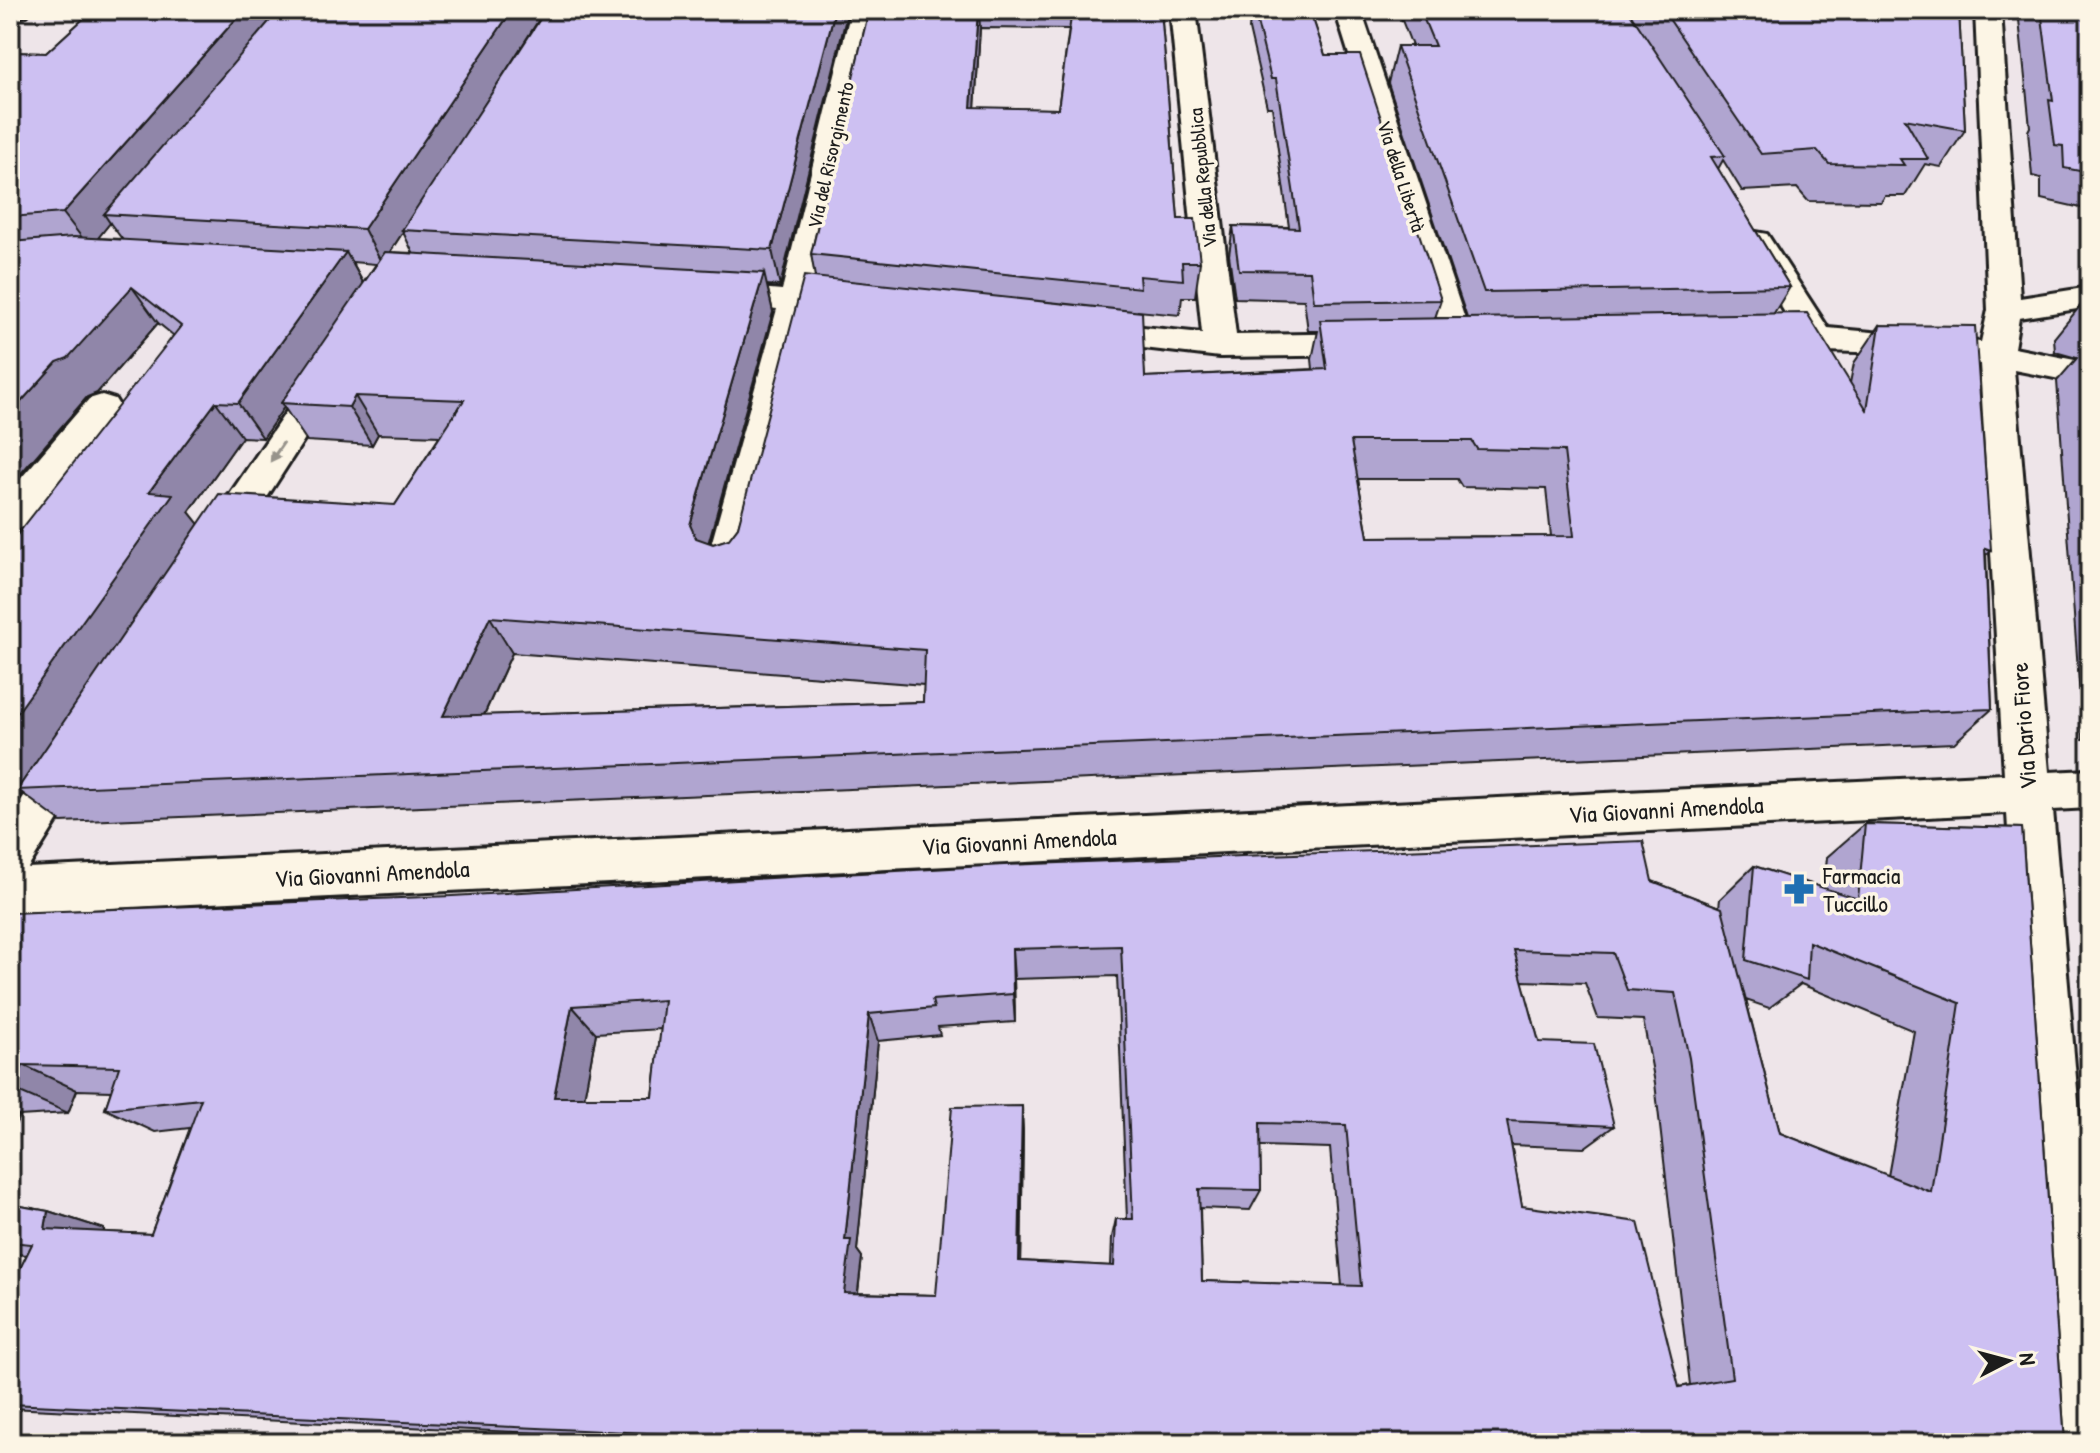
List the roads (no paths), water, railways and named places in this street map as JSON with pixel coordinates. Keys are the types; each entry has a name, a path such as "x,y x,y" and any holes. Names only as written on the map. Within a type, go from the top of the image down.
{"street":[{"path":"10,13 18,10"},
{"name":"Via del Risorgimento","path":"726,563 796,300 864,10"},
{"name":"Via della Repubblica","path":"1183,10 1220,346"},
{"name":"Via della Libertà","path":"1220,346 1444,343 1348,10"},
{"name":"Via Dario Fiore","path":"1988,10 2004,310 1996,353 2076,1443"},
{"path":"1742,219 1817,337"},
{"path":"676,292 890,310"},
{"path":"2004,310 2090,297"},
{"path":"1047,327 1220,346"},
{"path":"1738,338 1817,337 1928,343 1996,353 2090,374"},
{"path":"201,567 349,343"},
{"path":"10,517 102,407"},
{"path":"10,856 88,737"},
{"name":"Via Giovanni Amendola","path":"10,891 2090,789"}],"place":[{"name":"Farmacia Tuccillo","path":"1799,889"}]}
